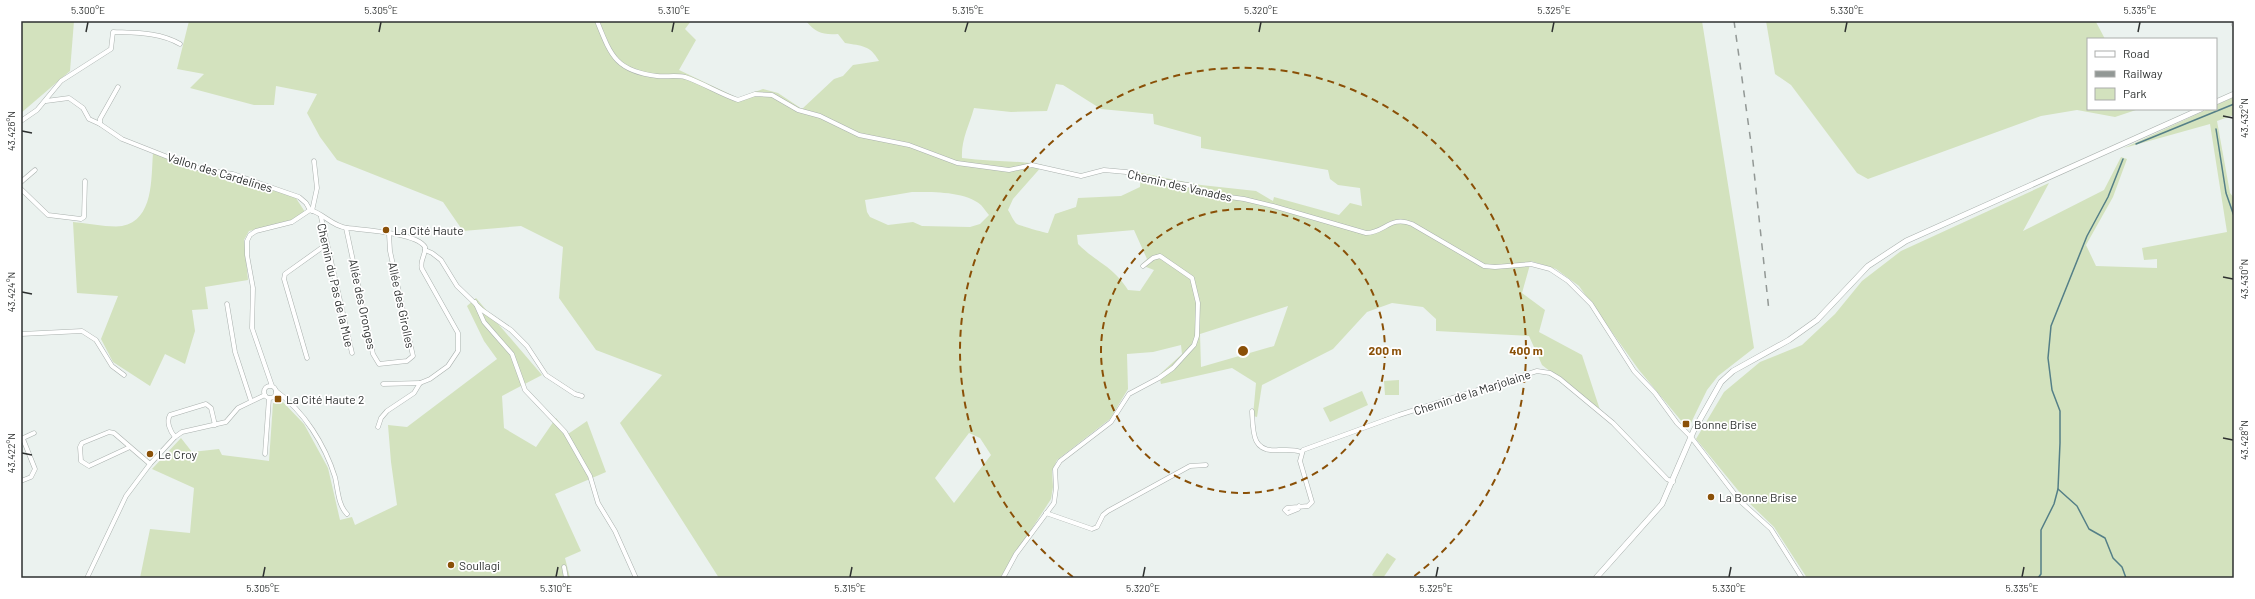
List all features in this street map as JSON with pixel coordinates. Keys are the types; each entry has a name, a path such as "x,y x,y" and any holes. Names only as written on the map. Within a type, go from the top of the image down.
{"street":[{"name":"Chemin des Vanades","path":"597,21 608,48 617,62 627,69 657,76 684,77 738,100 755,94 772,94 798,110 820,116 859,135 909,145 957,163 976,164 1009,170 1032,165 1081,176 1104,170 1126,172 1148,179 1188,185 1216,195 1244,199 1273,206 1366,233 1376,232 1392,222 1402,221 1412,224 1484,266 1495,267 1531,264 1550,269 1568,281 1591,304 1634,371 1656,392 1677,423 1690,437 1740,501 1771,529 1802,578"},
{"path":"2233,21 2234,25"},
{"path":"21,121 30,116 46,101 61,81 111,48 113,32 150,34 170,38 180,44"},
{"path":"100,124 100,119 118,86"},
{"path":"2217,102 2234,94"},
{"name":"Vallon des Cardelines","path":"46,101 68,98 83,108 89,119 100,124 122,139 188,165 204,170 233,174 299,197 311,210"},
{"path":"1596,578 1658,511 1673,482 1690,437 1714,391 1726,376 1817,320 1863,272 1885,254 1906,241 2199,110"},
{"path":"311,210 317,188 314,161"},
{"path":"21,182 35,170"},
{"path":"21,189 48,215 81,219 84,217 85,181"},
{"name":"Chemin du Pas de la Mue","path":"272,386 252,328 253,293 247,255 247,241 250,235 256,232 292,222 311,210 332,223 346,228 419,240 426,250 438,256 454,283 482,310 511,330 522,340 546,375 574,394 582,396"},
{"name":"Chemin du Pas de la Mue","path":"320,216 352,353"},
{"name":"Allée des Oronges","path":"346,228 373,354 379,364 395,362"},
{"name":"Allée des Girolles","path":"389,234 390,251 413,356 407,360 395,362"},
{"path":"307,358 284,279 285,274 327,244"},
{"path":"382,384 420,383 430,379 448,366 456,354 459,342 456,328 421,267 426,250"},
{"path":"1003,578 1016,554 1054,503 1056,488 1055,469 1060,461 1110,422 1129,394 1159,378 1173,368 1195,342 1198,303 1192,278 1160,256 1153,258 1143,266"},
{"path":"475,302 484,322 512,354 524,390 565,432 590,476 598,503 615,531 636,578"},
{"path":"227,304 235,352 251,401"},
{"path":"21,334 82,331 96,340 112,366 124,375"},
{"name":"Chemin de la Marjolaine","path":"1301,452 1330,439 1399,415 1537,371 1544,372 1560,379 1613,423 1667,479 1673,482"},
{"path":"378,427 381,418 387,411 414,393 420,383"},
{"path":"265,395 266,387 272,386 301,416 316,436 326,454 334,477 341,508 347,514"},
{"path":"269,398 273,398 276,391"},
{"path":"87,578 126,496 150,464 175,437 182,432 226,422 238,408 265,395"},
{"path":"265,395 269,398"},
{"path":"265,454 269,398"},
{"path":"175,437 171,433 168,421 170,415 198,406 209,405 215,425"},
{"path":"1252,411 1255,440 1260,447 1267,451 1293,449 1301,452 1300,461 1312,502 1308,506 1299,506"},
{"path":"130,447 89,466 81,461 80,446 82,443 109,432 114,432 150,464"},
{"path":"21,481 31,477 35,469 22,439 34,434"},
{"path":"1046,513 1092,529 1097,527 1103,515 1127,501 1190,466 1206,465"},
{"path":"564,567 566,578"}],"green space":[{"path":"21,21 74,21 70,71 21,113"},
{"path":"189,21 691,21 685,29 696,40 679,70 738,98 763,89 778,93 802,109 834,79 843,76 853,65 879,61 869,49 845,43 838,34 828,34 817,31 806,21 1702,21 1754,348 1718,376 1707,390 1688,429 1639,370 1579,286 1556,269 1531,261 1522,293 1545,310 1539,332 1582,355 1600,410 1542,365 1529,336 1436,331 1436,319 1423,307 1392,303 1367,312 1333,349 1262,385 1257,417 1253,416 1256,383 1232,368 1161,384 1159,375 1182,354 1181,345 1153,352 1127,354 1128,389 1110,419 1057,460 1052,471 1053,487 1051,499 1000,578 719,578 620,423 662,375 596,350 559,298 563,247 521,226 463,231 443,202 337,160 320,137 307,113 317,94 276,86 274,105 254,105 190,88 204,74 177,69","holes":["1056,84 1063,85 1101,109 1153,114 1154,124 1201,137 1201,148 1328,170 1330,179 1338,185 1360,188 1362,206 1350,203 1339,215 1274,197 1273,201 1256,191 1201,185 1141,173 1140,187 1121,196 1078,198 1076,207 1055,214 1048,233 1018,225 1008,210 1013,199 1043,165 1023,162 962,158 966,133 974,108 1011,112 1047,111","912,192 948,193 974,200 981,205 989,215 980,224 970,227 922,226 913,222 888,225 870,217 867,212 865,200","1134,230 1147,259 1141,265 1154,270 1140,291 1128,290 1117,275 1078,244 1077,235","1288,306 1274,346 1201,367 1200,334","969,433 980,438 991,455 954,503 935,478"]},
{"path":"1766,21 2097,21 2096,22 2104,38 2087,38 2087,110 2136,110 2115,117 2077,110 2041,116 1868,179 1857,173 1791,85 1775,74"},
{"path":"2234,97 2234,115 2217,121 2230,193 2234,198 2234,578 1807,578 1774,527 1746,500 1696,439 1724,392 1760,362 1802,345 1835,314 1862,281 1901,251 2049,183 2023,231 2104,190 2121,157 2127,159 2113,197 2086,245 2096,266 2157,268 2157,259 2144,260 2142,248 2227,232 2210,124 2124,148 2206,110 2217,110 2217,105"},
{"path":"153,153 202,172 232,177 266,189 294,195 305,212 291,220 249,231 244,240 248,280 205,287 208,309 192,310 195,331 185,364 165,354 150,386 113,362 101,339 118,296 77,293 73,222 105,226 122,226 132,222 140,216 149,197"},
{"path":"476,298 542,375 502,396 504,428 536,447 556,418 568,434 587,421 606,472 555,494 581,551 565,558 570,578 140,578 150,529 190,533 194,488 152,469 181,438 192,452 219,449 222,455 269,461 273,403 282,401 304,424 328,468 340,520 352,517 355,525 397,505 388,425 407,427 497,359 484,341 467,306"},
{"path":"1399,380 1399,395 1385,395 1384,381"},
{"path":"1362,391 1368,405 1330,422 1323,408"},
{"path":"1387,553 1396,559 1383,578 1376,578 1372,575"}],"waterway":[{"path":"2136,144 2234,104"},
{"path":"2216,129 2226,193 2234,216"},
{"path":"2038,578 2041,574 2041,530 2054,504 2058,489 2060,411 2052,390 2048,358 2051,326 2087,236 2108,197 2123,159"},
{"path":"2058,489 2077,506 2089,529 2105,538 2113,558 2122,567 2126,578"}],"railway":[{"path":"1734,21 1751,143 1769,311"}],"place":[{"name":"La Cité Haute","path":"386,230"},
{"name":"La Cité Haute 2","path":"278,399"},
{"name":"Bonne Brise","path":"1686,424"},
{"name":"Le Croy","path":"150,454"},
{"name":"La Bonne Brise","path":"1711,497"},
{"name":"Soullagi","path":"451,565"}]}
